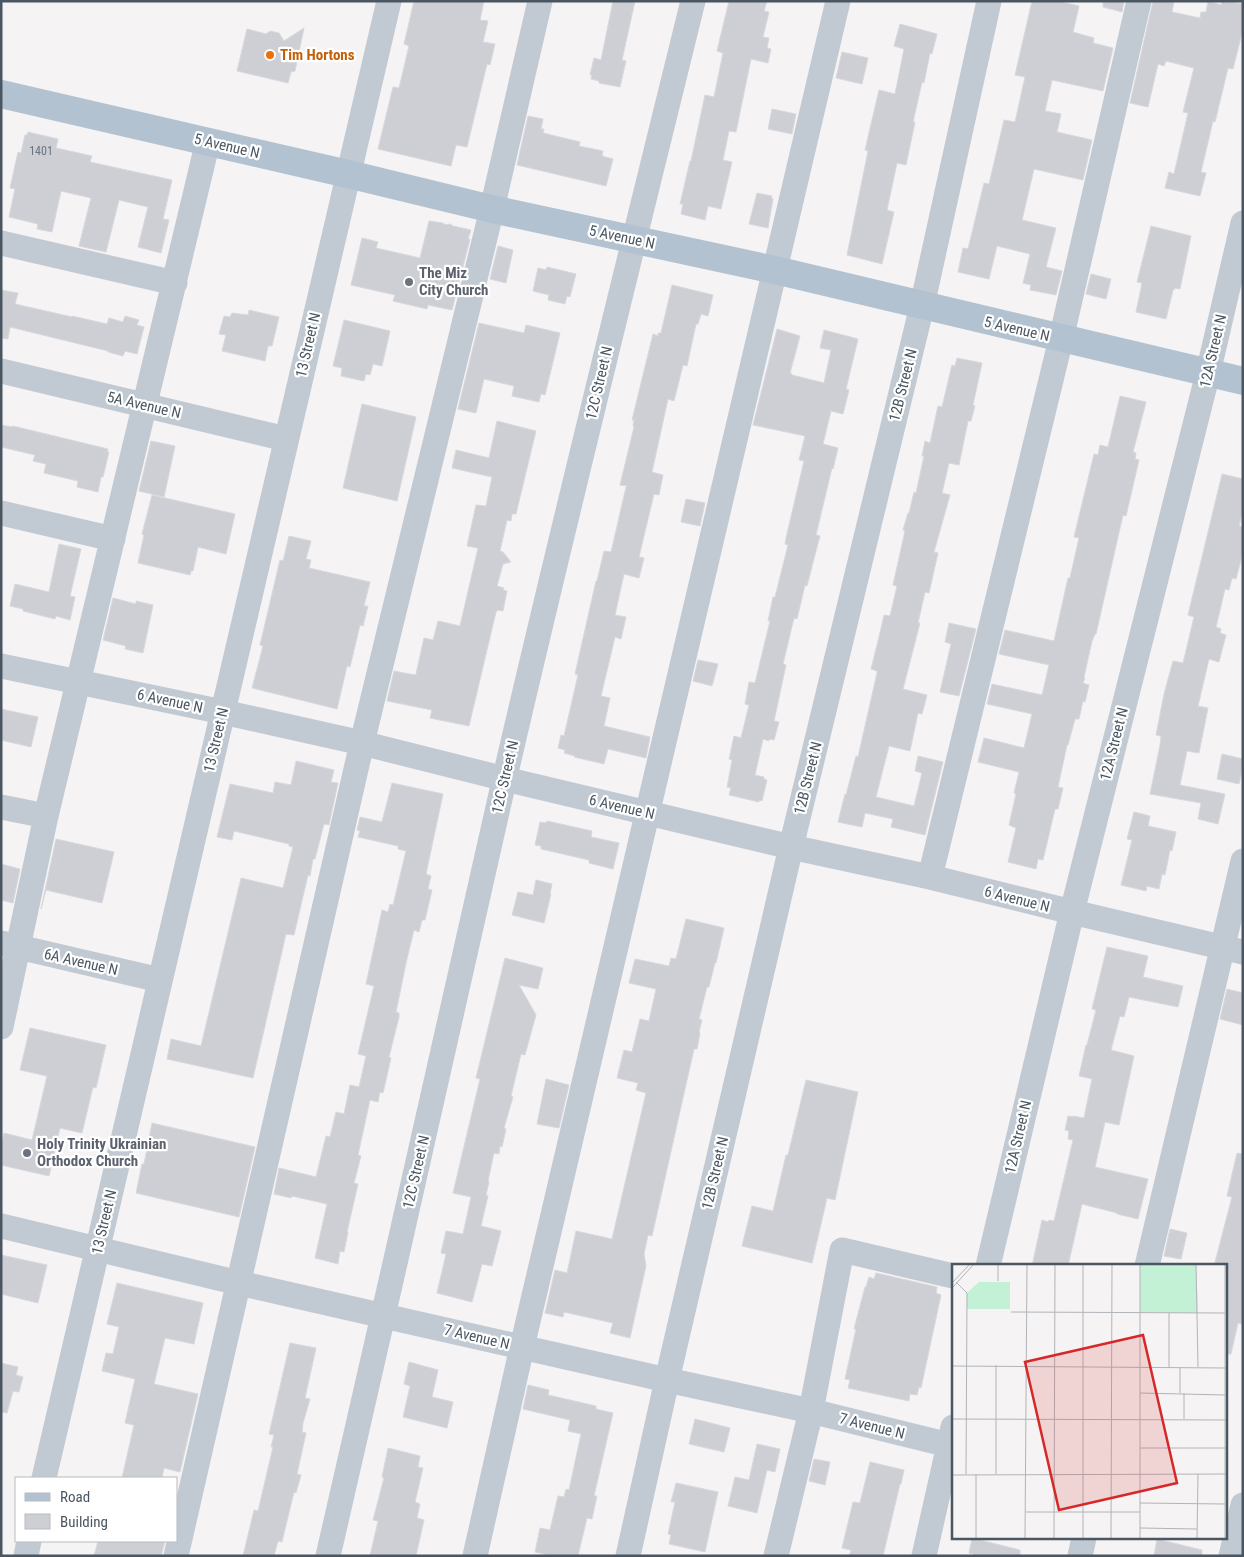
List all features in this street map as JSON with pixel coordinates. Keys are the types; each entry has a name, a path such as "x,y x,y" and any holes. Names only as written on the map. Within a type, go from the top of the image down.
{"main road":[{"name":"5 Avenue N","path":"1,94 492,209 774,270 1243,381"}],"street":[{"name":"13 Street N","path":"44,1477 389,1"},
{"path":"176,1556 362,743 492,209 540,1"},
{"name":"12C Street N","path":"328,1556 505,779 693,1"},
{"path":"475,1556 646,813 838,1"},
{"name":"12B Street N","path":"628,1556 791,847 922,306 989,1"},
{"path":"930,877 1061,339 1138,1"},
{"path":"1,1028 10,945 46,816 208,141"},
{"name":"12A Street N","path":"988,1264 1072,912 1208,373 1243,222"},
{"path":"1,243 175,283"},
{"name":"5A Avenue N","path":"1,371 286,439"},
{"path":"1,513 113,539"},
{"name":"6 Avenue N","path":"1,666 362,743 646,813 930,877 1233,950"},
{"path":"1,807 46,816"},
{"path":"1148,1264 1233,950 1243,861"},
{"name":"6A Avenue N","path":"10,945 160,980"},
{"name":"7 Avenue N","path":"1,1226 238,1283 667,1380 952,1440"},
{"path":"776,1556 811,1410 842,1250 952,1276"},
{"path":"924,1556 952,1440"},
{"path":"1231,1556 1238,1512"},
{"path":"1080,1556 1084,1540"},
{"path":"26,1556 29,1542"}],"building":[{"path":"414,1 484,1 480,20 488,21 483,42 495,44 490,65 487,64 467,147 456,145 451,166 378,149 393,87 399,88 409,46 404,44"},
{"path":"613,1 635,1 622,60 626,61 620,87 599,83 599,81 591,79 592,75 590,75 594,58 601,60"},
{"path":"729,1 767,1 764,11 769,12 763,37 769,38 767,48 771,49 768,63 751,59 736,132 729,131 723,160 732,162 721,209 708,206 705,220 681,214 683,204 680,204 705,95 714,97 723,53 717,51"},
{"path":"1032,1 1058,1 1079,6 1073,32 1094,38 1093,43 1113,48 1103,91 1052,80 1045,111 1061,114 1057,132 1092,140 1083,180 1034,169 1022,220 1056,228 1046,267 1062,271 1056,295 1030,290 1031,285 1023,283 1030,254 997,246 989,279 958,272 963,248 968,249 984,183 989,184 1004,120 1015,122 1025,77 1015,75"},
{"path":"1103,1 1124,1 1122,12 1103,7"},
{"path":"1153,1 1174,1 1172,12 1200,18 1201,12 1206,12 1208,1 1221,5 1222,1 1243,4 1243,29 1233,69 1228,68 1215,122 1213,121 1201,172 1206,173 1200,196 1165,188 1169,172 1174,174 1188,113 1183,112 1194,68 1166,61 1164,66 1158,64 1148,107 1130,103"},
{"path":"900,24 937,34 932,54 930,53 924,83 922,82 906,165 897,163 887,210 894,212 882,264 847,255 868,151 865,150 879,90 895,94 904,49 894,46"},
{"name":"Tim Hortons","path":"304,28 295,71 291,72 288,83 237,71 247,29 266,34 270,31 279,33 284,41"},
{"path":"842,52 868,58 862,84 836,78"},
{"path":"772,109 796,114 792,134 768,129"},
{"path":"528,116 543,119 541,129 544,129 543,133 580,142 579,146 603,151 602,156 613,159 606,186 517,165"},
{"path":"28,132 58,139 56,148 92,156 90,162 172,180 163,219 169,220 161,253 138,247 148,207 119,200 106,252 79,246 91,198 61,191 52,232 37,229 38,224 9,217 15,189 10,188 18,152 21,153 25,135"},
{"path":"757,193 772,196 771,198 773,199 768,228 749,224"},
{"path":"429,221 471,230 452,310 428,305 427,309 393,301 395,295 351,285 362,238 378,242 376,248 420,258"},
{"path":"1151,226 1191,236 1180,289 1175,288 1173,290 1166,319 1136,312 1142,283 1137,282"},
{"path":"498,246 513,250 506,283 490,279"},
{"path":"547,267 576,274 570,297 567,296 565,304 548,300 549,295 533,291 538,268 546,270"},
{"path":"1091,274 1111,279 1106,299 1086,294"},
{"path":"672,285 713,295 708,316 701,314 698,324 696,324 687,366 683,365 674,401 668,399 652,472 663,475 659,495 654,494 639,557 644,558 639,578 624,574 615,615 626,617 621,639 615,637 601,696 610,698 604,726 650,737 646,758 608,749 604,764 574,757 564,753 565,750 558,748 561,735 564,736 578,675 575,674 596,581 604,551 611,552 627,486 620,485 634,427 634,420 632,420 653,334 658,336 658,333 661,333"},
{"path":"1,290 18,293 15,304 72,317 107,324 109,318 123,322 125,316 139,320 137,325 144,327 137,354 125,351 123,356 10,327 8,339 1,338"},
{"path":"249,310 279,317 272,346 268,346 265,361 222,351 226,335 219,334 224,316 230,317 232,313 248,315"},
{"path":"344,320 390,331 382,366 373,364 370,375 366,374 364,381 341,376 342,368 333,366"},
{"path":"479,323 524,333 526,325 560,333 545,395 541,394 539,402 512,396 514,386 484,379 476,413 458,409"},
{"path":"777,329 800,336 790,373 824,383 831,350 820,348 824,330 858,339 846,389 849,390 843,414 831,411 823,444 838,448 816,535 820,536 797,619 794,618 783,664 786,665 774,721 779,722 774,740 763,739 755,775 764,777 767,780 762,801 759,800 759,802 729,795 731,788 727,787 732,760 729,759 734,736 741,738 749,705 745,704 749,682 755,683 770,621 768,621 773,597 775,597 788,545 785,544 786,538 804,461 799,460 805,436 753,425"},
{"path":"957,358 982,363 973,405 975,406 971,421 968,421 959,465 949,463 942,493 950,495 934,552 938,553 929,593 925,592 918,623 920,623 903,689 927,695 922,714 918,713 910,751 889,746 876,797 914,806 922,773 915,771 918,756 943,762 925,835 891,827 893,819 865,813 862,827 838,822 856,756 858,757 877,673 877,671 871,669 884,615 890,616 897,586 893,585 905,531 903,530 914,492 916,493 924,456 922,456 925,441 930,443 938,406 942,407 952,365 955,366"},
{"path":"1120,396 1146,402 1133,452 1136,453 1135,459 1139,460 1126,516 1123,515 1096,634 1092,641 1083,683 1089,685 1085,702 1083,701 1079,719 1075,719 1067,745 1058,787 1063,788 1058,809 1055,809 1043,860 1038,859 1036,869 1008,862 1016,828 1009,825 1019,772 978,762 984,738 1024,748 1032,714 987,704 992,684 1042,695 1049,665 999,654 1005,630 1054,641 1079,538 1074,537 1094,454 1098,455 1100,445 1108,447"},
{"path":"362,404 416,417 397,501 343,488"},
{"path":"497,421 536,431 516,514 512,514 511,521 507,520 500,551 511,562 503,564 497,586 507,591 503,611 498,610 496,612 469,726 430,718 432,710 387,701 394,671 416,674 424,638 433,640 438,621 460,626 478,548 467,546 476,505 486,506 492,477 452,468 456,450 489,458"},
{"path":"1,425 13,426 108,449 107,452 109,452 98,492 77,487 78,481 44,473 46,464 33,461 35,455 1,447"},
{"path":"151,441 175,446 164,497 139,491"},
{"path":"1222,474 1243,479 1243,510 1239,526 1243,527 1243,552 1236,579 1232,578 1229,590 1225,589 1216,627 1221,629 1220,633 1226,635 1219,662 1209,659 1198,706 1208,708 1199,753 1187,751 1180,785 1225,794 1218,824 1198,819 1201,803 1150,794 1160,745 1161,736 1156,735 1164,694 1173,661 1183,663 1194,617 1188,615"},
{"path":"152,495 235,514 226,554 198,547 193,571 191,571 190,575 138,563 144,535 142,534"},
{"path":"686,499 705,503 700,526 681,522"},
{"path":"289,536 311,541 306,559 311,560 309,568 370,582 364,606 368,606 363,626 360,625 350,667 347,666 337,709 252,688 263,646 260,645 280,560 283,561"},
{"path":"59,544 81,549 70,596 75,597 70,620 56,616 55,619 10,606 15,584 49,592"},
{"path":"113,598 136,604 136,601 153,605 143,653 125,649 126,646 103,640"},
{"path":"949,623 976,629 959,696 940,692 951,644 945,642"},
{"path":"698,660 718,664 712,686 693,681"},
{"path":"1,709 38,717 31,747 1,740"},
{"path":"1222,754 1243,759 1239,784 1217,779"},
{"path":"296,761 334,770 331,782 338,783 329,825 324,824 315,859 313,859 310,876 308,875 294,935 286,934 253,1078 167,1059 171,1039 201,1046 241,878 283,888 293,847 289,846 289,844 234,831 232,840 217,837 230,784 273,793 275,782 291,785"},
{"path":"392,783 443,794 426,874 431,876 428,889 432,890 425,920 422,920 419,932 414,930 406,963 396,1012 399,1013 399,1017 389,1057 391,1058 383,1093 380,1092 378,1102 370,1100 358,1155 361,1156 354,1183 358,1184 344,1252 340,1251 338,1264 315,1258 327,1204 274,1194 279,1168 316,1177 326,1136 330,1137 336,1112 344,1114 350,1085 359,1087 366,1056 358,1054 374,986 366,984 382,910 388,912 390,904 393,905 406,851 398,849 398,846 358,837 360,831 357,830 360,817 382,822"},
{"path":"1134,812 1150,816 1148,826 1176,832 1165,875 1162,874 1159,889 1147,886 1146,891 1121,885 1132,840 1127,839"},
{"path":"547,821 592,831 591,837 619,843 613,869 589,863 589,860 541,849 541,846 535,845 540,822 546,823"},
{"path":"56,839 114,852 102,903 46,890 41,909"},
{"path":"1,864 20,869 13,903 1,900"},
{"path":"536,880 552,884 544,923 512,915 518,892 533,895"},
{"path":"686,919 724,928 716,963 709,987 707,987 699,1019 702,1020 697,1049 694,1049 652,1236 648,1235 644,1254 646,1266 630,1338 610,1333 613,1323 564,1312 563,1317 545,1313 555,1270 567,1273 576,1231 612,1239 646,1093 636,1090 638,1083 617,1078 624,1050 632,1052 640,1019 649,1021 656,989 629,983 635,959 669,966 671,958 676,959"},
{"path":"1107,947 1148,956 1143,977 1183,986 1178,1007 1129,997 1124,1017 1120,1016 1111,1050 1134,1056 1119,1125 1105,1122 1095,1167 1148,1179 1138,1219 1082,1204 1068,1264 1032,1264 1042,1220 1054,1221 1073,1140 1068,1139 1069,1131 1065,1130 1068,1116 1084,1118 1092,1079 1079,1076 1096,1010 1092,1009"},
{"path":"505,958 543,968 538,989 519,985 536,1015 525,1055 521,1054 511,1096 513,1097 504,1128 506,1129 502,1147 500,1146 499,1154 494,1153 488,1181 486,1195 488,1196 481,1226 501,1231 492,1266 482,1264 472,1302 437,1293 446,1254 441,1253 446,1231 463,1234 471,1197 453,1193 480,1079 476,1078"},
{"path":"1227,989 1243,993 1243,1025 1220,1019"},
{"path":"30,1028 106,1045 96,1088 93,1087 82,1133 60,1128 49,1176 1,1165 1,1145 4,1133 32,1140 47,1076 20,1070"},
{"path":"546,1079 569,1085 559,1128 537,1124"},
{"path":"806,1080 858,1092 835,1200 827,1198 812,1263 742,1246 752,1206 773,1211"},
{"path":"152,1123 255,1147 239,1217 136,1193"},
{"path":"1237,1153 1243,1154 1243,1324 1238,1323 1231,1354 1226,1354 1226,1264 1215,1264 1232,1197 1227,1196"},
{"path":"1170,1229 1187,1233 1181,1259 1164,1256"},
{"path":"1,1255 47,1265 38,1303 1,1294"},
{"path":"876,1273 937,1287 936,1293 941,1295 921,1388 919,1387 917,1395 910,1394 909,1401 848,1388 850,1380 845,1379 856,1329 854,1329 865,1287 869,1277 874,1279"},
{"path":"117,1283 203,1303 194,1344 165,1338 154,1384 198,1394 180,1472 164,1468 162,1477 122,1477 134,1425 125,1423 135,1379 102,1371 106,1353 113,1354 119,1327 107,1324"},
{"path":"290,1343 316,1348 305,1398 310,1399 303,1423 302,1432 306,1433 297,1474 301,1475 296,1493 294,1492 282,1542 278,1541 274,1556 243,1556 254,1510 258,1511 273,1447 271,1447 274,1435 269,1434"},
{"path":"409,1362 438,1370 432,1397 453,1402 447,1428 403,1417 410,1386 404,1384"},
{"path":"1,1363 18,1367 16,1375 23,1377 19,1392 13,1391 7,1413 1,1412"},
{"path":"528,1385 549,1390 548,1395 596,1406 596,1409 613,1413 594,1496 597,1496 592,1519 587,1518 578,1556 552,1556 535,1552 540,1528 550,1530 558,1496 564,1497 566,1489 569,1490 581,1434 568,1431 570,1420 523,1409"},
{"path":"695,1419 730,1428 724,1452 689,1444"},
{"path":"757,1444 780,1449 775,1472 767,1470 757,1513 728,1506 735,1477 749,1480"},
{"path":"388,1448 420,1456 418,1467 423,1468 415,1502 420,1504 417,1518 424,1520 416,1556 370,1556 378,1521 373,1520 384,1478 382,1477"},
{"path":"814,1459 830,1462 825,1485 809,1481"},
{"path":"870,1462 904,1470 901,1484 883,1556 849,1556 851,1550 842,1548 853,1502 860,1503"},
{"path":"676,1483 718,1492 705,1552 669,1544 671,1535 668,1534 675,1502 671,1502"},
{"path":"972,1540 980,1540 1020,1550 1020,1556 973,1556 973,1554 969,1553"},
{"path":"1157,1540 1202,1550 1202,1556 1154,1556"},
{"path":"98,1542 165,1542 161,1556 94,1556"}],"place":[{"name":"Tim Hortons","path":"270,55"},
{"name":"The Miz City Church","path":"409,282"},
{"name":"Holy Trinity Ukrainian Orthodox Church","path":"27,1153"}]}
